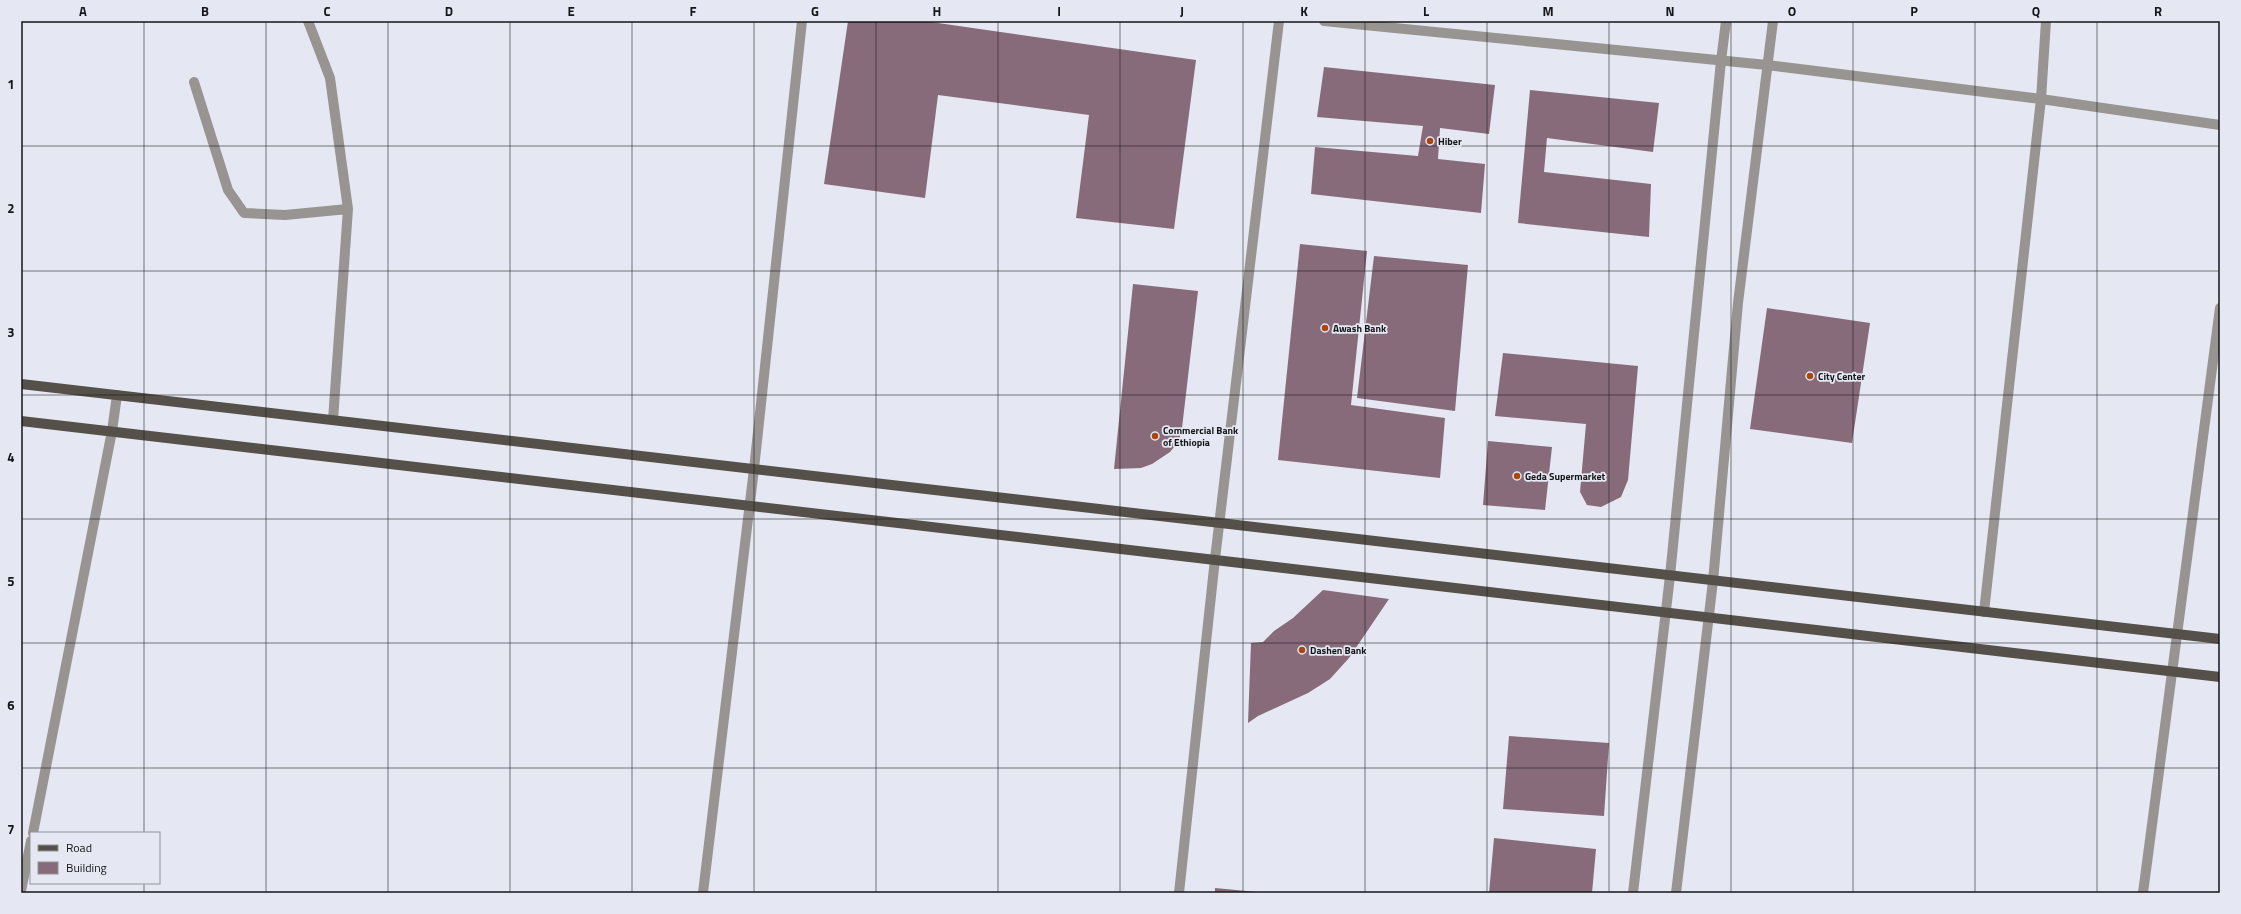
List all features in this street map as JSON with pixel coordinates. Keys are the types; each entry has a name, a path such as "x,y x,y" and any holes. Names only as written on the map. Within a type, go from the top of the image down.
{"main road":[{"path":"21,384 2220,639"},
{"path":"21,421 2220,677"}],"street":[{"path":"308,21 330,78 348,209 333,420"},
{"path":"703,893 754,469 802,21"},
{"path":"1179,893 1215,560 1279,21"},
{"path":"1324,21 1767,65 2041,99 2220,125"},
{"path":"1633,893 1670,576 1726,21"},
{"path":"1676,893 1713,581 1738,303 1773,21"},
{"path":"1984,612 2041,99 2046,21"},
{"path":"194,82 228,190 244,213 285,215 348,209"},
{"path":"2143,893 2220,308"},
{"path":"32,832 112,431 117,395"},
{"path":"21,891 30,846"}],"building":[{"path":"848,21 924,21 1196,60 1174,229 1076,218 1089,115 938,95 925,198 824,184"},
{"name":"Hiber","path":"1324,67 1495,85 1489,134 1440,128 1438,159 1485,164 1481,213 1311,194 1315,147 1418,156 1423,126 1317,117"},
{"path":"1530,90 1659,103 1653,152 1547,138 1544,172 1651,184 1649,237 1518,223"},
{"name":"Awash Bank","path":"1300,244 1367,251 1351,405 1445,418 1440,478 1278,460"},
{"path":"1374,256 1468,265 1455,411 1357,398"},
{"path":"1133,284 1198,291 1182,428 1179,441 1170,452 1152,464 1141,468 1114,469"},
{"name":"City Center","path":"1767,308 1870,323 1852,443 1750,429"},
{"path":"1503,353 1638,366 1628,480 1621,497 1601,507 1587,505 1580,492 1586,424 1495,416"},
{"name":"Geda Supermarket","path":"1488,441 1552,447 1545,510 1483,505"},
{"name":"Dashen Bank","path":"1323,590 1389,599 1349,658 1330,679 1308,693 1258,716 1248,723 1251,643 1263,642 1274,631 1293,618"},
{"path":"1509,736 1609,743 1604,816 1503,809"},
{"path":"1494,838 1596,849 1592,893 1489,893"},
{"path":"1215,888 1257,892 1257,893 1215,893"}],"place":[{"name":"Hiber","path":"1430,141"},
{"name":"Awash Bank","path":"1325,328"},
{"name":"City Center","path":"1810,376"},
{"name":"Commercial Bank of Ethiopia","path":"1155,436"},
{"name":"Geda Supermarket","path":"1517,476"},
{"name":"Dashen Bank","path":"1302,650"}]}
